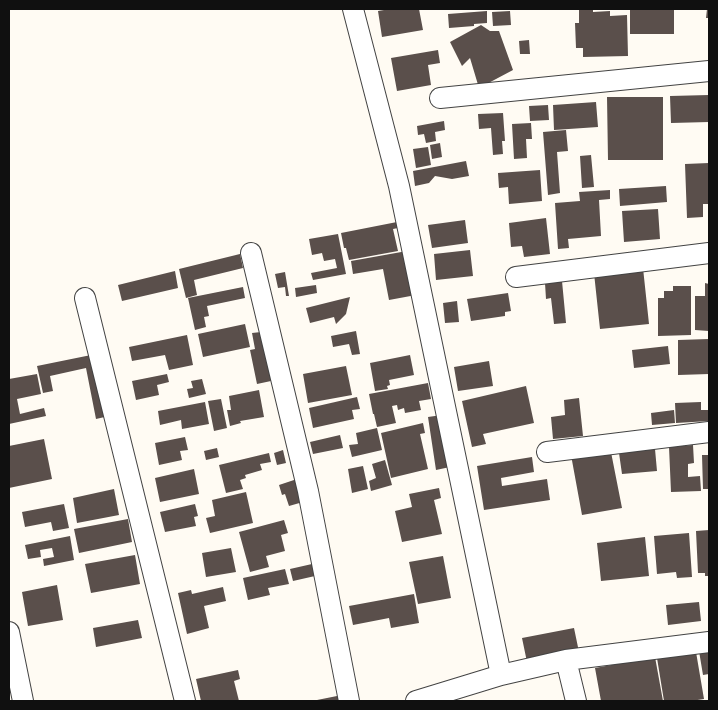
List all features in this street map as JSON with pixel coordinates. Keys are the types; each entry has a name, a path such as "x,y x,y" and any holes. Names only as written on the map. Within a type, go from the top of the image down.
{"street":[{"path":"353,9 399,186 501,675"},
{"path":"440,98 709,71"},
{"path":"251,253 308,491 349,701"},
{"path":"516,277 709,253"},
{"path":"85,298 185,701"},
{"path":"547,452 709,432"},
{"path":"9,632 23,701"},
{"path":"416,701 501,675 566,660 709,642"},
{"path":"566,660 576,701"}],"building":[{"path":"419,9 423,30 382,37 378,11"},
{"path":"579,9 593,9 593,12 610,11 610,16 627,15 628,56 583,57 583,48 576,48 575,23 579,23"},
{"path":"630,9 674,9 674,34 630,34"},
{"path":"707,9 709,9 709,18 706,18"},
{"path":"487,11 487,23 449,28 448,14"},
{"path":"510,11 511,25 493,26 492,12"},
{"path":"481,25 490,31 499,31 513,70 479,88 470,58 462,66 450,42"},
{"path":"529,40 530,54 520,54 519,41"},
{"path":"438,50 440,63 428,65 431,85 397,91 391,58"},
{"path":"709,95 709,122 671,123 670,96"},
{"path":"607,97 663,97 663,160 608,160"},
{"path":"596,102 598,127 554,130 553,105"},
{"path":"548,105 549,120 530,121 529,106"},
{"path":"503,113 505,141 502,141 503,154 493,155 491,128 479,129 478,114"},
{"path":"444,121 445,130 435,132 436,141 426,143 424,134 418,135 417,126"},
{"path":"531,123 532,139 526,139 527,158 514,159 512,124"},
{"path":"566,130 568,151 557,152 560,193 548,195 543,132"},
{"path":"440,143 442,157 432,159 430,145"},
{"path":"428,147 431,165 416,168 413,149"},
{"path":"591,155 594,187 582,188 580,156"},
{"path":"466,161 469,176 452,179 435,176 429,183 415,186 413,171"},
{"path":"709,163 709,204 703,204 703,217 687,218 685,164"},
{"path":"540,170 542,201 509,204 508,187 499,188 498,173"},
{"path":"666,186 667,202 620,206 619,189"},
{"path":"610,190 610,199 599,200 601,236 568,239 569,248 558,249 555,203 580,201 579,192"},
{"path":"658,209 660,239 624,242 622,211"},
{"path":"546,218 550,254 524,257 522,246 511,247 509,223"},
{"path":"465,220 468,243 432,248 428,225"},
{"path":"397,222 398,228 393,229 398,251 349,260 341,233"},
{"path":"338,234 346,274 313,280 311,273 337,268 335,259 324,261 322,253 312,255 309,239"},
{"path":"470,250 473,276 436,280 434,254"},
{"path":"407,251 416,295 389,300 383,269 353,274 351,261"},
{"path":"240,254 243,268 194,280 197,295 186,298 179,269"},
{"path":"643,268 649,324 600,329 594,273"},
{"path":"175,271 178,288 122,301 118,285"},
{"path":"285,272 289,296 286,296 285,287 278,288 275,274"},
{"path":"562,281 566,323 554,324 551,298 546,299 545,283"},
{"path":"705,283 709,284 709,331 695,330 695,296 705,296"},
{"path":"316,285 317,293 296,297 295,288"},
{"path":"673,286 691,286 691,335 658,336 658,298 664,298 664,291 673,291"},
{"path":"243,287 245,298 207,306 209,316 204,317 206,327 195,330 188,298"},
{"path":"508,293 511,311 505,312 505,316 471,321 467,299"},
{"path":"350,297 346,314 336,324 334,317 310,323 306,308"},
{"path":"457,301 459,322 445,323 443,303"},
{"path":"245,324 250,347 203,357 198,334"},
{"path":"356,331 360,354 352,355 349,344 333,347 331,336"},
{"path":"261,332 271,381 257,384 250,350 255,349 252,333"},
{"path":"187,335 193,365 169,370 165,355 132,361 129,347"},
{"path":"709,339 709,374 678,375 678,340"},
{"path":"668,346 670,364 634,368 632,350"},
{"path":"96,354 109,416 96,419 86,368 50,376 53,391 43,393 37,366"},
{"path":"410,355 414,375 389,380 390,385 387,386 388,389 375,391 370,363"},
{"path":"489,361 493,386 458,391 454,367"},
{"path":"346,366 352,395 308,403 303,374"},
{"path":"37,374 41,394 17,399 20,414 44,408 46,416 9,424 9,379"},
{"path":"167,374 169,382 157,385 159,395 136,400 132,381"},
{"path":"202,379 206,394 189,398 187,389 193,388 191,381"},
{"path":"428,383 431,399 419,401 421,410 405,413 404,408 398,410 397,405 392,406 396,423 377,427 369,394"},
{"path":"526,386 534,423 483,434 486,444 472,447 462,401"},
{"path":"259,390 264,417 240,421 241,423 230,426 227,410 231,410 229,396"},
{"path":"357,397 360,409 352,410 354,419 313,428 309,408"},
{"path":"579,398 583,436 553,439 551,417 565,415 564,400"},
{"path":"221,399 227,428 214,431 208,401"},
{"path":"205,402 209,424 182,429 181,420 160,425 158,411"},
{"path":"701,402 701,410 709,410 709,421 676,423 675,403"},
{"path":"674,410 675,423 652,425 651,413"},
{"path":"442,415 450,467 436,470 428,417"},
{"path":"423,423 425,433 420,434 428,469 391,478 381,433"},
{"path":"377,428 382,450 352,457 349,445 358,444 356,433"},
{"path":"340,435 343,448 313,454 310,442"},
{"path":"185,437 188,450 180,451 182,460 159,465 155,443"},
{"path":"44,439 52,479 9,488 9,446"},
{"path":"693,445 694,463 688,464 688,477 700,476 701,491 671,492 669,447"},
{"path":"610,447 622,508 582,515 571,455"},
{"path":"217,448 219,457 206,460 204,451"},
{"path":"655,449 657,471 622,474 619,453"},
{"path":"283,450 286,463 277,465 274,453"},
{"path":"269,453 271,462 260,464 262,470 245,475 246,478 240,480 243,489 226,493 219,465"},
{"path":"702,455 709,455 709,489 703,489"},
{"path":"532,457 534,472 501,478 502,486 547,479 550,500 484,510 477,466"},
{"path":"385,460 392,485 371,491 369,481 376,478 372,464"},
{"path":"363,466 368,489 352,493 348,469"},
{"path":"194,469 199,494 160,502 155,478"},
{"path":"297,479 303,502 289,506 285,494 282,495 279,485"},
{"path":"439,488 441,498 434,500 442,534 402,542 395,511 412,507 409,494"},
{"path":"114,489 119,515 77,523 73,498"},
{"path":"246,492 253,523 210,533 206,518 215,516 212,500"},
{"path":"64,504 69,528 53,531 51,522 25,527 22,512"},
{"path":"195,504 198,516 194,517 196,526 165,532 160,512"},
{"path":"128,519 132,542 79,553 74,529"},
{"path":"284,520 288,533 281,535 285,551 266,556 269,567 250,572 239,532"},
{"path":"709,530 709,576 705,576 705,573 698,573 696,531"},
{"path":"689,533 692,577 677,578 676,572 657,574 654,536"},
{"path":"70,536 74,560 44,566 43,559 54,557 52,548 40,550 41,557 28,559 25,545"},
{"path":"645,537 649,576 601,581 597,543"},
{"path":"231,548 236,572 206,577 202,553"},
{"path":"135,555 140,584 91,593 85,564"},
{"path":"443,556 451,598 418,604 409,562"},
{"path":"312,564 315,576 293,581 290,569"},
{"path":"285,569 289,584 268,588 270,595 248,600 243,578"},
{"path":"57,585 63,620 28,626 22,592"},
{"path":"223,587 226,601 204,606 209,628 187,634 178,593 191,590 192,594"},
{"path":"414,594 419,623 391,628 389,618 353,625 349,606"},
{"path":"699,602 701,621 668,625 666,605"},
{"path":"138,620 142,638 96,647 93,628"},
{"path":"574,628 579,652 527,662 522,638"},
{"path":"709,649 709,674 703,675 699,651"},
{"path":"696,652 704,699 664,701 657,658"},
{"path":"655,657 663,701 601,701 595,668"},
{"path":"238,670 240,679 234,681 239,701 201,701 196,679"},
{"path":"342,695 344,701 317,701 317,700"}]}
